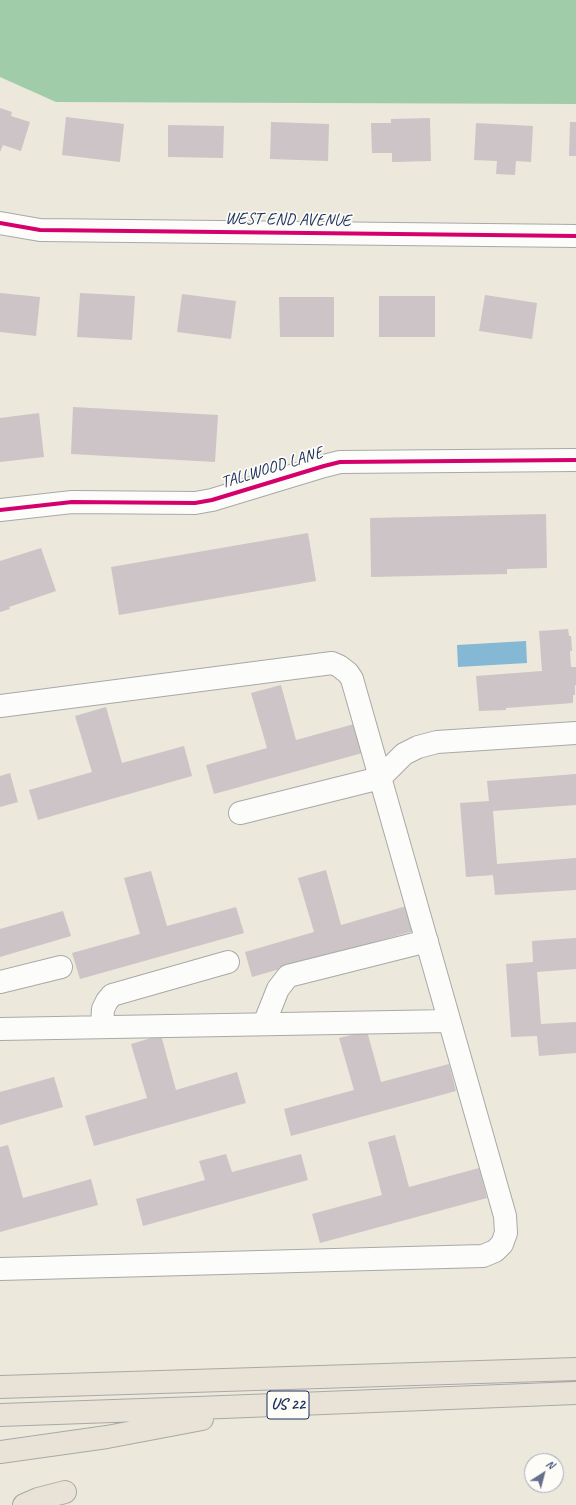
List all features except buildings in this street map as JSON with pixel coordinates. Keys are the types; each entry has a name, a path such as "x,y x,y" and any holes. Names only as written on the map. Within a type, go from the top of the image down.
{"highway":[{"name":"US 22","path":"0,1387 576,1369"},
{"name":"US 22","path":"0,1415 268,1406 576,1393"},
{"path":"0,1452 107,1437 268,1406"},
{"path":"24,1505 38,1499 65,1492"}],"street":[{"name":"WEST END AVENUE","path":"0,223 40,230 576,236"},
{"name":"TALLWOOD LANE","path":"0,510 72,502 195,504 340,462 576,460"},
{"path":"0,706 332,663 348,673 352,678 505,1216 506,1233 502,1244 495,1251 483,1256 0,1270"},
{"path":"240,813 380,778 404,754 418,747 437,742 576,733"},
{"path":"264,1024 278,989 288,976 427,941"},
{"path":"102,1027 103,1009 112,995 228,962"},
{"path":"0,982 61,967"},
{"path":"0,1029 449,1021"}],"green space":[{"path":"0,0 576,0 576,104 56,102 0,77"}],"water":[{"path":"526,641 527,663 458,667 457,645"}],"cycle path":[{"path":"0,223 40,230 576,236"},
{"path":"0,510 72,502 195,503 212,500 340,462 576,460"}]}
